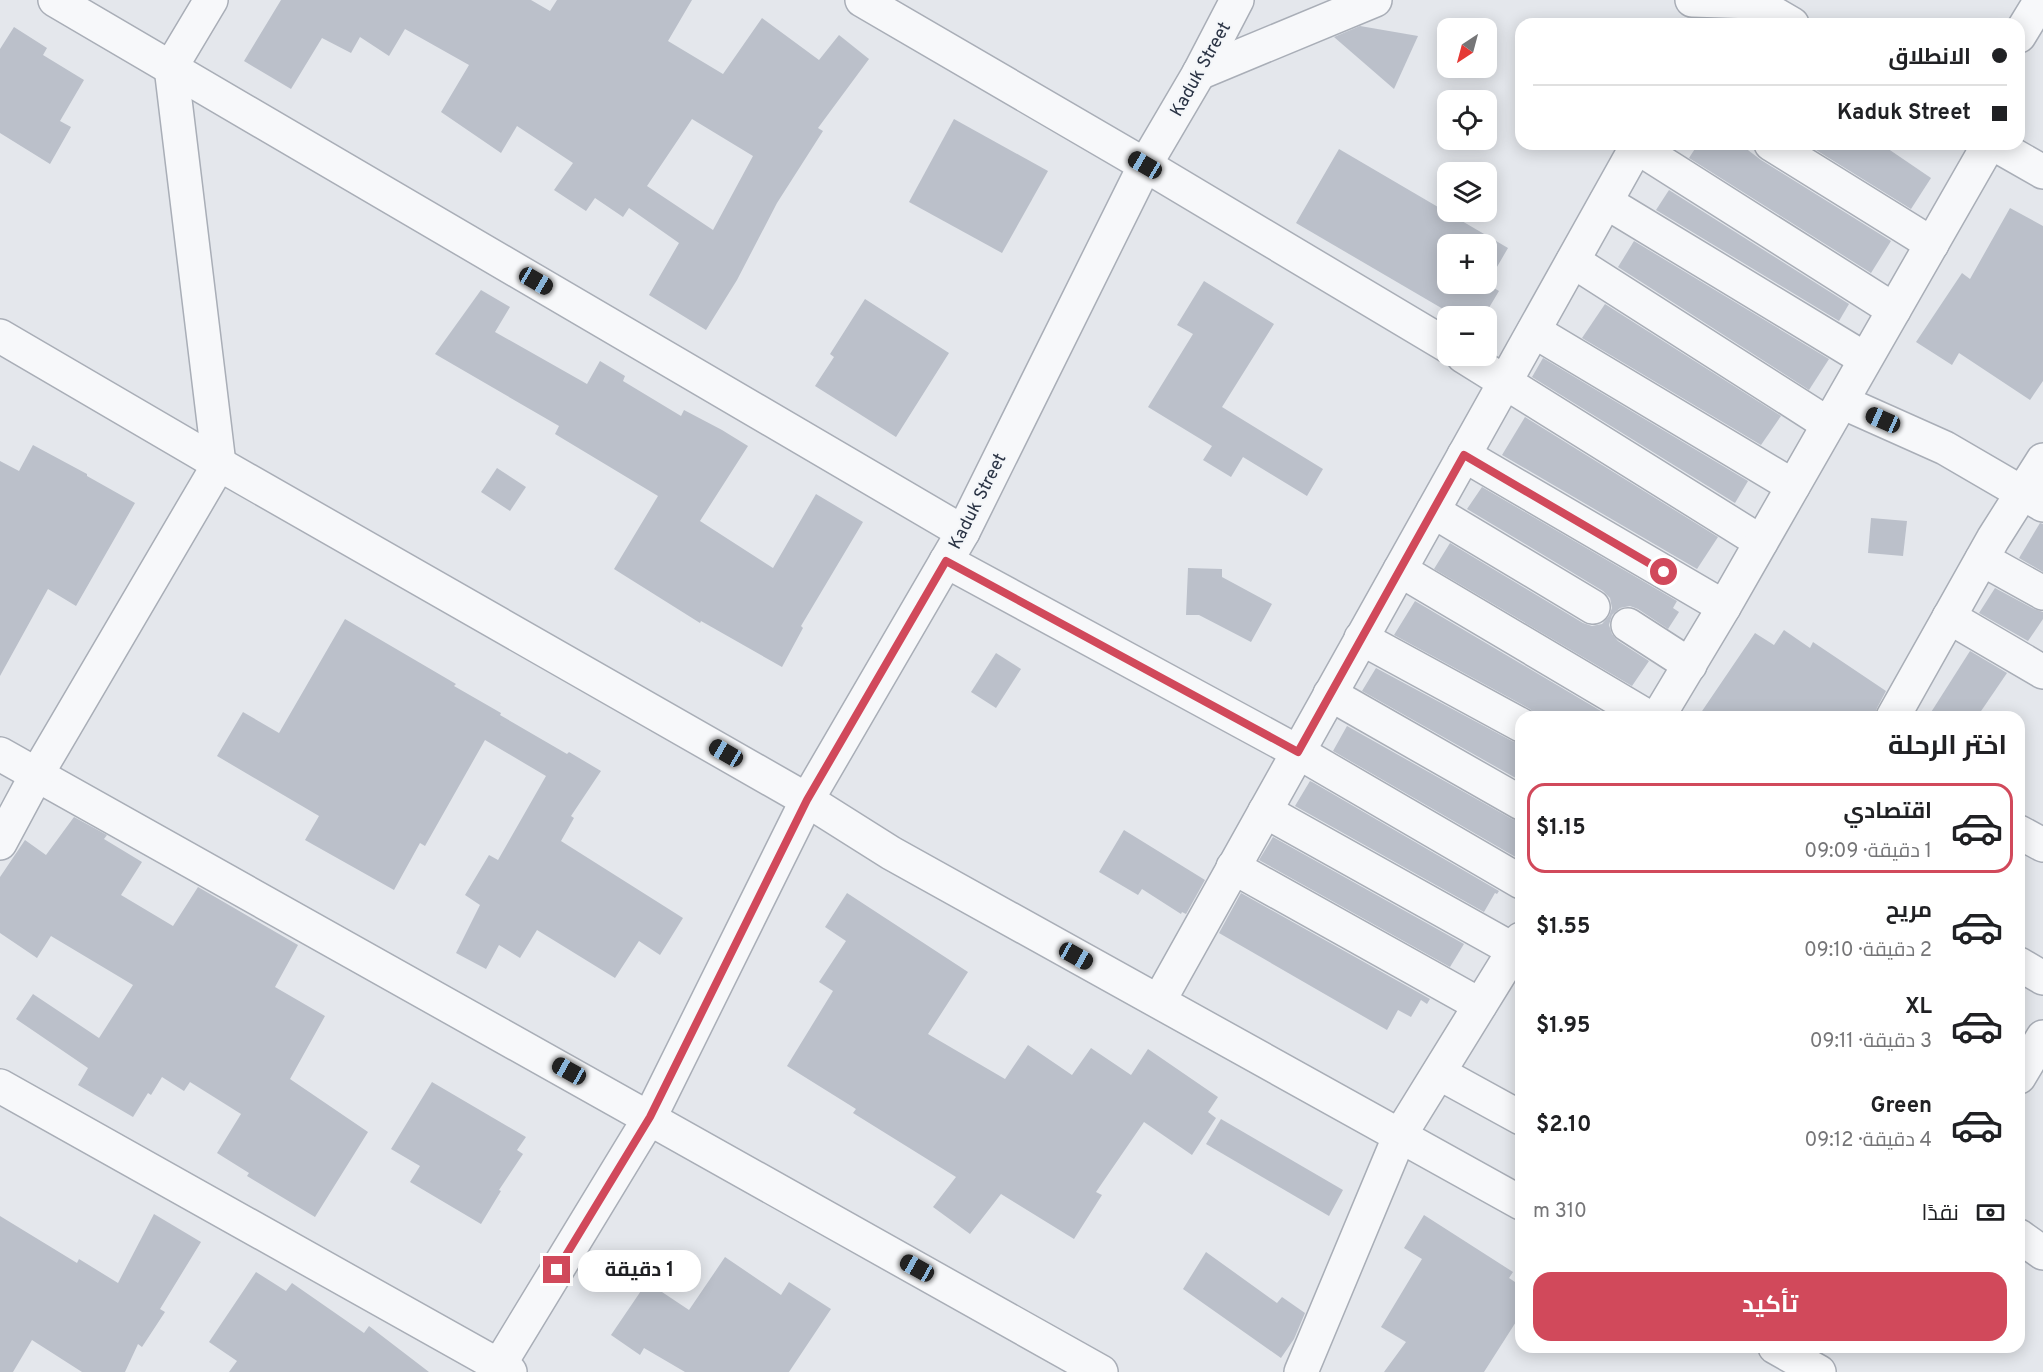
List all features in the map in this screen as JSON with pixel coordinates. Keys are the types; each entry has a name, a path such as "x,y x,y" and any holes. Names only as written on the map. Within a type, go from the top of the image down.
{"street":[{"path":"55,0 963,532"},
{"path":"0,843 37,774 219,464 171,67 211,0"},
{"path":"862,0 1437,339"},
{"name":"Kaduk Street","path":"501,1370 650,1117 807,800 963,532 1145,165 1199,73 1238,0"},
{"path":"1199,73 1375,0"},
{"path":"2025,26 2041,0"},
{"path":"1706,8 1755,1 1782,18"},
{"path":"1159,1001 1634,150"},
{"path":"1645,150 1894,310"},
{"path":"1781,150 1932,244"},
{"path":"1662,711 1724,607 1986,150"},
{"path":"2004,150 2043,172"},
{"path":"1606,202 1865,359"},
{"path":"1573,261 1835,413 1945,448 2032,499"},
{"path":"1534,331 1793,486"},
{"path":"0,336 219,464 807,800 891,853 1515,1200"},
{"path":"1480,366 1761,542"},
{"path":"1464,455 1724,607"},
{"path":"1896,711 1982,559 2032,499 2043,460"},
{"path":"1433,511 1593,607"},
{"path":"1982,559 2043,593"},
{"path":"946,561 1298,752 1515,879"},
{"path":"1400,570 1638,711"},
{"path":"1949,617 2043,672"},
{"path":"1629,625 1690,665"},
{"path":"1361,638 1515,722"},
{"path":"1330,694 1515,800"},
{"path":"0,754 1101,1372"},
{"path":"1265,811 1515,945"},
{"path":"2025,835 2043,845"},
{"path":"1233,867 1480,1005"},
{"path":"1301,1372 1400,1135 1515,953"},
{"path":"2025,968 2043,978"},
{"path":"2025,1067 2043,1037"},
{"path":"1438,1073 1515,1115"},
{"path":"0,1086 501,1370"},
{"path":"1786,1353 1819,1372"}],"building":[{"path":"281,0 531,0 550,11 557,0 692,0 668,41 723,74 762,18 819,60 839,35 869,59 818,128 823,131 777,203 737,280 706,330 649,295 679,243 629,208 623,217 595,198 586,211 554,190 573,163 517,126 501,153 441,112 469,65 405,29 389,56 360,37 351,53 322,38 291,89 244,61","holes":["692,119 753,156 713,230 647,186"]},
{"path":"1360,26 1418,36 1394,89 1334,37"},
{"path":"14,27 47,48 43,55 84,80 60,121 71,127 50,164 0,133 0,49"},
{"path":"954,119 1048,171 1002,253 909,202"},
{"path":"1339,149 1437,206 1437,222 1464,222 1484,234 1437,234 1437,294 1497,294 1497,290 1499,291 1490,306 1438,306 1296,223"},
{"path":"1694,150 1748,150 1891,241 1871,273 1689,158"},
{"path":"1816,150 1890,150 1931,178 1911,209"},
{"path":"1669,190 1849,304 1839,321 1656,210"},
{"path":"2010,208 2043,226 2043,381 2030,400 1959,353 1952,365 1916,342 1962,273 1970,279"},
{"path":"1634,241 1829,359 1809,390 1618,267"},
{"path":"1497,242 1508,248 1497,267"},
{"path":"1204,281 1274,324 1222,407 1323,469 1307,496 1243,457 1231,477 1203,460 1212,446 1148,407 1193,334 1177,325"},
{"path":"481,290 510,307 495,332 587,384 600,361 625,376 623,381 681,416 684,410 748,446 700,521 773,568 816,494 863,522 801,626 803,628 782,667 701,621 700,623 614,569 658,496 555,434 559,426 435,354"},
{"path":"865,299 949,353 896,437 815,386 834,357 830,354"},
{"path":"1605,304 1781,416 1761,445 1582,338"},
{"path":"1543,358 1748,481 1735,503 1532,377"},
{"path":"1525,417 1718,537 1697,569 1502,455"},
{"path":"33,445 135,503 76,606 48,589 0,676 0,461 19,471"},
{"path":"497,468 526,487 510,511 481,492"},
{"path":"1482,487 1677,601 1673,608 1679,612 1668,629 1630,606 1620,608 1612,615 1609,625 1612,634 1618,641 1649,661 1632,686 1434,569 1450,543 1583,623 1592,626 1602,624 1609,616 1612,608 1610,598 1603,591 1467,509"},
{"path":"1871,518 1907,521 1903,556 1868,553"},
{"path":"2040,523 2043,524 2043,572 2019,558"},
{"path":"1188,568 1222,569 1222,577 1272,604 1251,642 1199,615 1186,615"},
{"path":"1995,588 2043,612 2043,619 2028,641 1979,613"},
{"path":"1415,601 1601,711 1532,711 1394,635"},
{"path":"345,619 456,684 454,686 501,713 500,715 601,771 571,816 574,818 561,841 683,918 660,955 639,941 615,978 537,930 520,958 499,945 486,969 456,953 480,905 465,895 489,855 498,860 546,776 485,740 425,846 420,843 394,890 305,840 319,816 217,756 243,712 279,733"},
{"path":"1784,630 1810,648 1813,642 1886,691 1876,711 1702,711 1755,633 1774,645"},
{"path":"1970,651 2007,673 1981,711 1932,711"},
{"path":"996,653 1021,669 996,708 971,692"},
{"path":"1376,668 1515,742 1515,778 1362,691"},
{"path":"1347,726 1515,820 1515,857 1333,751"},
{"path":"1310,781 1499,891 1495,893 1484,912 1295,806"},
{"path":"74,817 107,835 104,839 142,862 121,895 173,926 198,887 298,945 275,987 325,1016 290,1079 368,1132 315,1217 247,1176 249,1173 217,1153 241,1114 190,1082 184,1091 162,1077 151,1095 148,1093 133,1117 78,1085 88,1068 16,1019 33,994 99,1038 133,985 51,936 37,958 0,933 0,877 25,840 46,855"},
{"path":"1124,830 1205,880 1186,914 1182,912 1181,914 1142,889 1138,895 1099,872"},
{"path":"1273,837 1464,944 1450,967 1259,860"},
{"path":"847,893 968,972 928,1034 1005,1079 1028,1045 1072,1075 1091,1048 1131,1075 1148,1049 1218,1097 1208,1112 1216,1118 1192,1155 1144,1122 1096,1192 1102,1195 1074,1239 1001,1194 970,1234 933,1207 956,1177 853,1113 856,1109 787,1066 833,991 819,982 846,941 825,927"},
{"path":"1241,893 1430,999 1427,1004 1421,1000 1411,1017 1398,1010 1387,1030 1219,933"},
{"path":"432,1082 526,1137 517,1150 523,1154 499,1190 501,1191 481,1224 410,1182 420,1166 391,1149"},
{"path":"1221,1119 1343,1190 1329,1216 1206,1144"},
{"path":"154,1214 201,1242 160,1309 165,1312 142,1347 138,1344 125,1372 82,1372 32,1340 13,1372 0,1372 0,1216 77,1263 79,1259 118,1283"},
{"path":"1424,1215 1513,1272 1509,1278 1515,1282 1515,1323 1484,1372 1384,1372 1406,1342 1381,1327 1422,1259 1404,1248"},
{"path":"1206,1252 1277,1303 1282,1297 1305,1313 1294,1339 1281,1358 1183,1289"},
{"path":"725,1257 781,1295 789,1282 831,1309 789,1372 685,1372 644,1348 640,1355 611,1335 647,1282 689,1310"},
{"path":"256,1272 286,1291 292,1283 364,1333 369,1326 429,1372 229,1372 237,1361 209,1342"}],"route":[{"path":"557,1270 650,1117 807,800 946,561 1298,752 1464,455 1664,572"}]}
